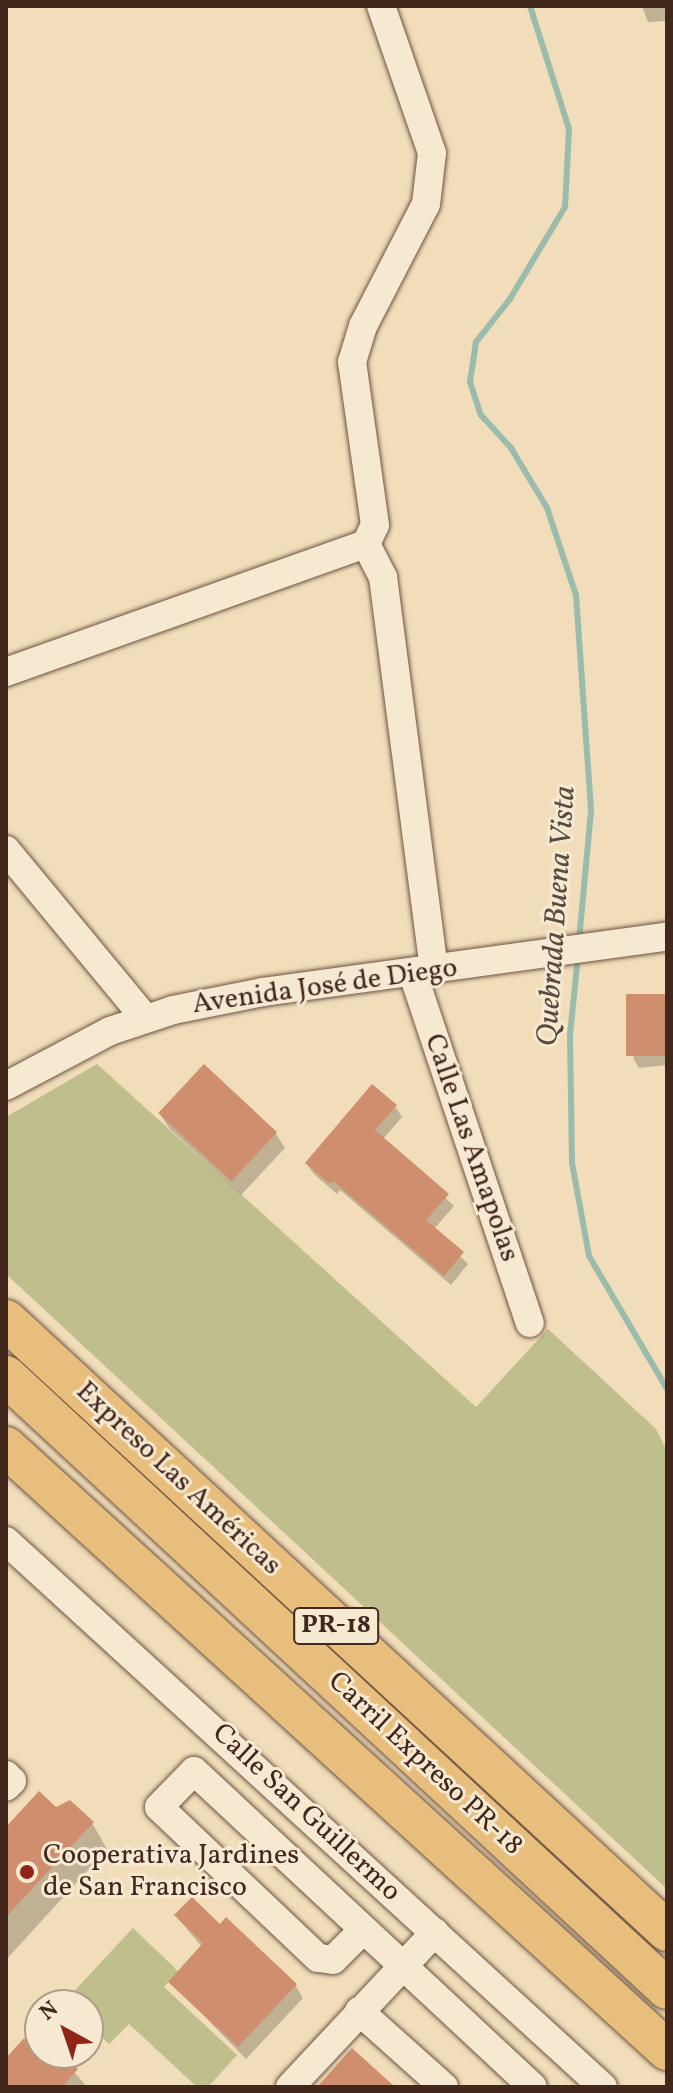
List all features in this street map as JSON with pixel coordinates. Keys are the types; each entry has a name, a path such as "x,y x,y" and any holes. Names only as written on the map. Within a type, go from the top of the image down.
{"highway":[{"name":"Expreso Las Américas","path":"6,1320 667,1931"},
{"name":"Carril Expreso PR-18","path":"6,1376 667,1989"},
{"path":"6,1447 667,2050"}],"street":[{"path":"6,672 366,544 375,525 352,362 363,326 426,204 432,153 381,6"},
{"name":"Calle Las Amapolas","path":"366,544 383,577 424,973 530,1323"},
{"path":"6,850 146,1019"},
{"name":"Avenida José de Diego","path":"6,1086 110,1031 146,1019 263,992 424,973 667,937"},
{"name":"Avenida José de Diego","path":"612,947 667,946"},
{"name":"Calle San Guillermo","path":"6,1541 226,1738 603,2087"},
{"path":"226,1738 159,1807 318,1958 333,1960 363,1930"},
{"path":"194,1771 400,1967 533,2087"},
{"path":"6,1775 12,1781 6,1787"},
{"path":"290,2087 435,1932"},
{"path":"359,2011 444,2087"}],"green space":[{"path":"97,1064 476,1407 548,1329 656,1429 667,1451 667,1889 6,1274 6,1117"},
{"path":"133,1928 178,1971 164,1987 237,2055 208,2087 197,2087 129,2024 109,2044 104,2039 104,1989 76,1989"}],"building":[{"path":"626,994 667,994 667,1056 626,1056"},
{"path":"204,1064 277,1132 231,1181 158,1113"},
{"path":"372,1084 397,1105 375,1130 449,1194 426,1220 464,1252 444,1276 333,1181 330,1184 305,1163"},
{"name":"Cooperativa Jardines de San Francisco","path":"39,1791 56,1807 70,1800 94,1822 6,1917 6,1827"},
{"path":"192,1897 220,1924 226,1917 297,1984 238,2047 168,1982 203,1943 174,1915"},
{"path":"24,2038 24,2069 78,2069 62,2087 6,2087 6,2058"},
{"path":"352,2048 395,2087 317,2087"}],"waterway":[{"name":"Quebrada Buena Vista","path":"530,6 569,129 565,207 510,299 476,342 470,382 481,415 511,448 547,508 576,595 591,811 579,941"},
{"name":"Quebrada Buena Vista","path":"578,956 570,1035 572,1163 589,1256 667,1389"}],"place":[{"name":"Cooperativa Jardines de San Francisco","path":"27,1872"}]}
